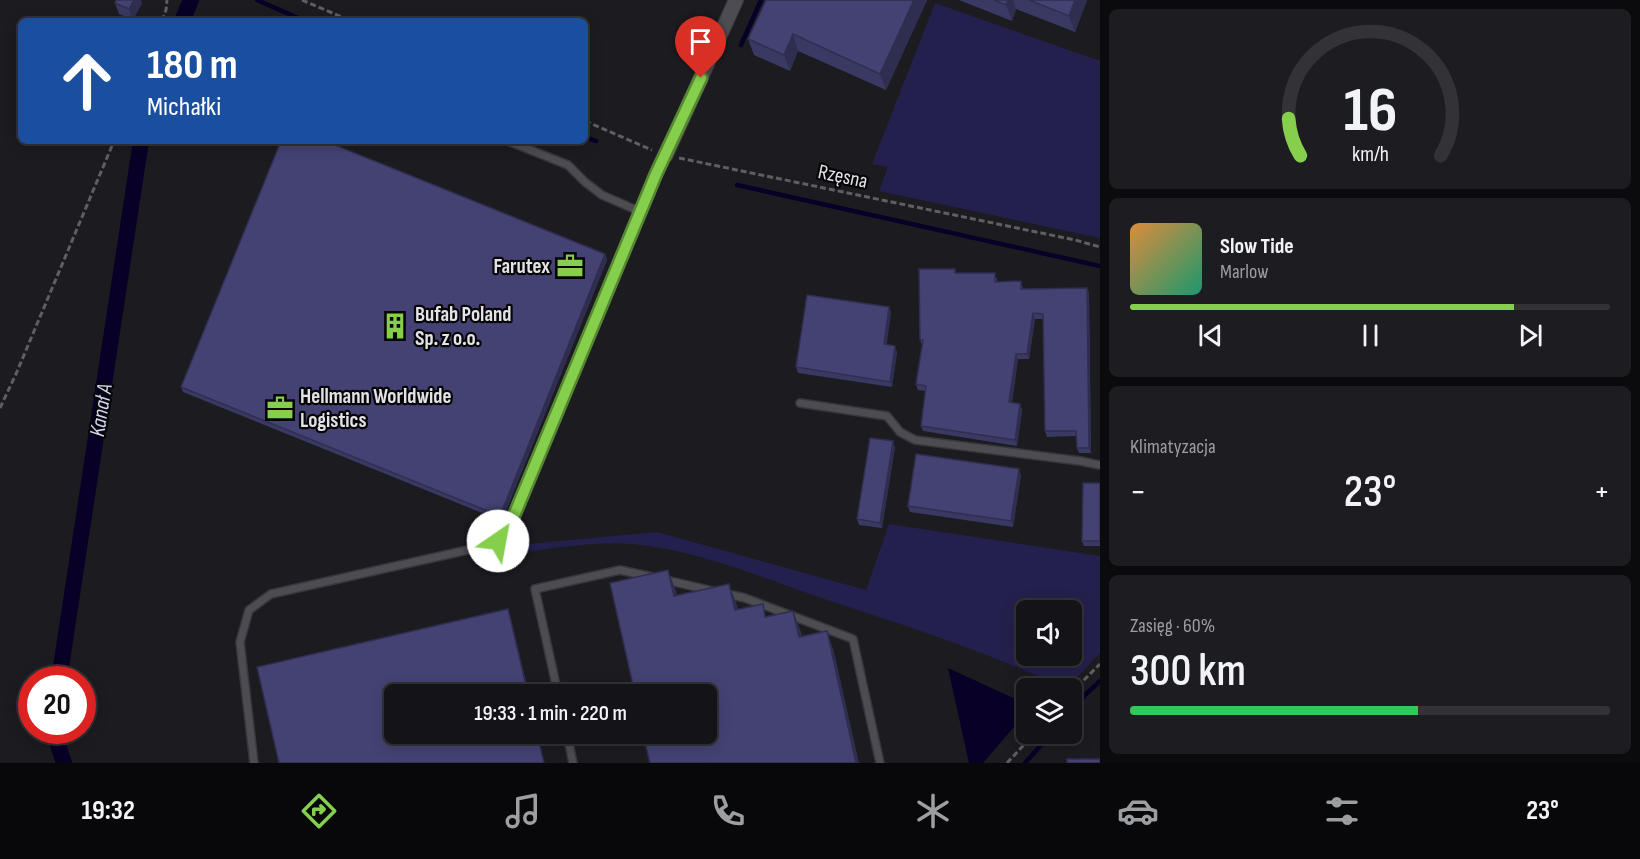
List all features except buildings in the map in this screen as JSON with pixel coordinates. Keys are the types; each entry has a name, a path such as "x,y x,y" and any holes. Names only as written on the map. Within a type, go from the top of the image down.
{"street":[{"path":"666,155 736,0"}],"lane":[{"path":"515,144 567,165 602,195 641,213"},
{"path":"254,763 240,642 249,610 271,594 457,553 498,541 508,530 666,155"},
{"path":"800,403 887,416 900,432 915,440 1100,465"},
{"path":"556,684 535,589 620,570 745,598 853,639 880,763"},
{"path":"569,744 573,763"}],"path":[{"path":"163,18 167,0"},
{"path":"302,0 344,18"},
{"name":"Rzęsna","path":"588,122 666,155 1040,232 1100,247"},
{"path":"0,408 113,144"},
{"path":"1082,682 1100,664"},
{"path":"1008,763 1025,744"}],"shaded area":[{"path":"935,3 1100,61 1100,238 879,191 888,167 872,164"},
{"path":"889,524 1100,556 1100,653 1076,678 1042,678 918,630 729,565 681,552 617,543 588,544 514,553 518,545 657,532 866,590"},
{"path":"948,668 1016,699 1016,725 983,763 969,763"}],"waterway":[{"name":"Kanał A","path":"183,18 191,0"},
{"path":"257,0 298,18"},
{"path":"741,45 761,0"},
{"path":"588,138 596,141"},
{"name":"Kanał A","path":"61,666 141,144"},
{"path":"737,185 1100,266"},
{"path":"1082,698 1100,681"},
{"name":"Kanał A","path":"58,744 64,763"},
{"path":"1025,763 1042,744"}],"place":[{"name":"Farutex","path":"570,266"},
{"name":"Bufab Poland Sp. z o.o.","path":"395,326"},
{"name":"Hellmann Worldwide Logistics","path":"280,408"}],"route":[{"path":"498,541 508,530 656,174 701,78"}]}
